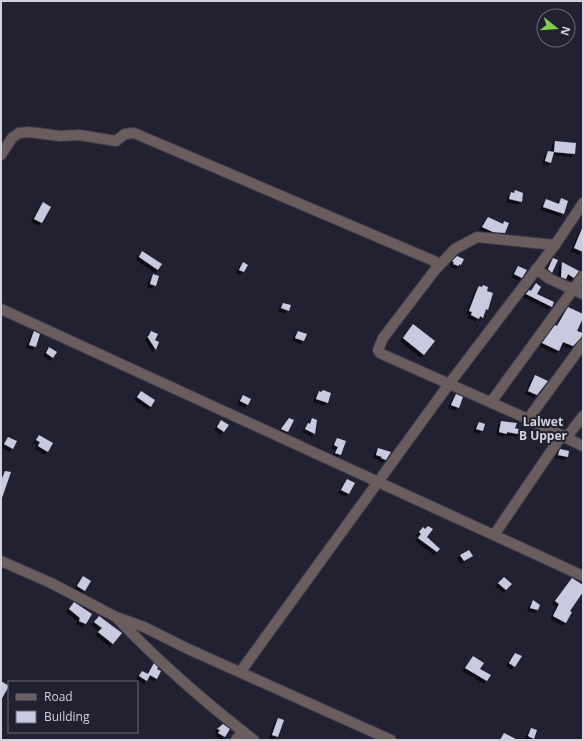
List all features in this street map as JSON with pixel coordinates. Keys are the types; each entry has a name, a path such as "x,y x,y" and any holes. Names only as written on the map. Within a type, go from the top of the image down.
{"street":[{"path":"1,155 12,138 19,133 29,132 60,136 79,135 116,141 125,134 134,133 434,261 439,266"},
{"path":"241,671 377,482 555,245 583,203"},
{"path":"555,245 477,237 455,249 439,266 383,338 378,350 384,355 491,402 583,446"},
{"path":"536,269 550,279 583,294"},
{"path":"491,402 583,276"},
{"path":"1,309 583,576"},
{"path":"528,419 583,344"},
{"path":"494,535 564,436 583,416"},
{"path":"1,561 51,583 116,617 144,627 186,648 241,671 391,740"},
{"path":"116,617 138,641 254,740"},
{"path":"236,740 243,731"}],"building":[{"path":"555,141 576,143 575,154 554,152"},
{"path":"548,151 554,152 551,163 545,161"},
{"path":"515,190 523,193 522,202 509,199 511,192 514,193"},
{"path":"561,198 568,201 564,214 543,207 546,199 559,204"},
{"path":"43,202 51,207 42,223 34,219"},
{"path":"488,217 503,224 504,221 509,223 505,233 493,232 482,227"},
{"path":"583,226 583,252 574,248"},
{"path":"142,251 162,264 158,270 139,257"},
{"path":"457,256 464,259 459,266 453,264 454,262 452,261"},
{"path":"553,258 558,260 552,273 548,269"},
{"path":"243,262 248,265 244,272 239,270"},
{"path":"562,262 579,271 574,278 568,274 566,279 561,277"},
{"path":"518,266 527,270 522,278 514,274"},
{"path":"153,274 159,276 156,286 150,284"},
{"path":"536,283 541,287 537,294 554,302 552,307 526,294 529,290 531,291"},
{"path":"483,285 488,287 487,291 493,293 488,310 486,309 483,318 480,316 479,319 471,315 472,312 469,311 479,286 482,287"},
{"path":"283,303 291,305 289,311 281,308"},
{"path":"568,307 583,314 583,318 577,331 583,333 581,338 573,346 563,342 559,351 542,343 555,325 557,326"},
{"path":"413,324 435,341 424,355 403,338"},
{"path":"34,331 40,334 36,347 29,345"},
{"path":"151,331 158,334 155,340 159,342 156,350 147,336 148,337"},
{"path":"298,331 307,334 304,341 295,338"},
{"path":"49,347 57,352 53,358 46,353"},
{"path":"535,375 548,381 537,395 528,391"},
{"path":"323,390 331,393 328,403 316,399 319,391 321,392"},
{"path":"141,391 155,400 151,407 137,397"},
{"path":"456,394 463,397 459,408 451,405"},
{"path":"243,395 251,399 248,405 240,401"},
{"path":"289,418 294,420 288,432 281,429"},
{"path":"312,418 317,420 315,434 305,429 308,423 310,424"},
{"path":"221,420 229,425 224,432 217,427"},
{"path":"501,421 517,423 515,428 526,432 525,435 499,432"},
{"path":"479,422 485,424 483,431 476,429"},
{"path":"39,435 53,443 48,452 38,446 40,442 36,440"},
{"path":"8,437 17,441 13,449 4,444"},
{"path":"337,438 346,441 341,455 335,453 338,447 334,445"},
{"path":"378,448 391,452 386,460 376,455"},
{"path":"560,449 569,451 568,457 558,455"},
{"path":"5,471 11,472 2,498 1,481"},
{"path":"347,479 355,483 349,494 341,490"},
{"path":"428,526 433,529 427,537 440,549 437,552 418,538 421,534 419,532 423,527 425,529"},
{"path":"469,550 473,556 464,561 460,555"},
{"path":"83,576 91,581 85,591 77,586"},
{"path":"504,577 512,584 506,590 498,583"},
{"path":"572,578 583,585 583,592 570,611 572,612 566,623 553,616 559,604 555,601"},
{"path":"533,600 540,605 538,610 530,608"},
{"path":"74,602 92,614 86,624 79,621 80,618 69,609"},
{"path":"99,616 122,633 113,644 98,632 102,628 94,622"},
{"path":"515,653 522,656 515,667 509,663"},
{"path":"473,656 484,663 480,669 491,675 487,681 465,668"},
{"path":"154,663 158,667 157,669 161,671 157,679 148,674"},
{"path":"142,671 150,675 147,681 139,676"},
{"path":"1,681 8,685 8,688 1,700"},
{"path":"278,718 284,720 278,737 272,735"},
{"path":"223,724 230,729 225,737 218,733 220,730 217,729"},
{"path":"531,728 537,730 534,739 528,736"},
{"path":"504,733 518,740 500,740"}],"district":[{"name":"Lalwet B Upper","path":"543,428"}]}
